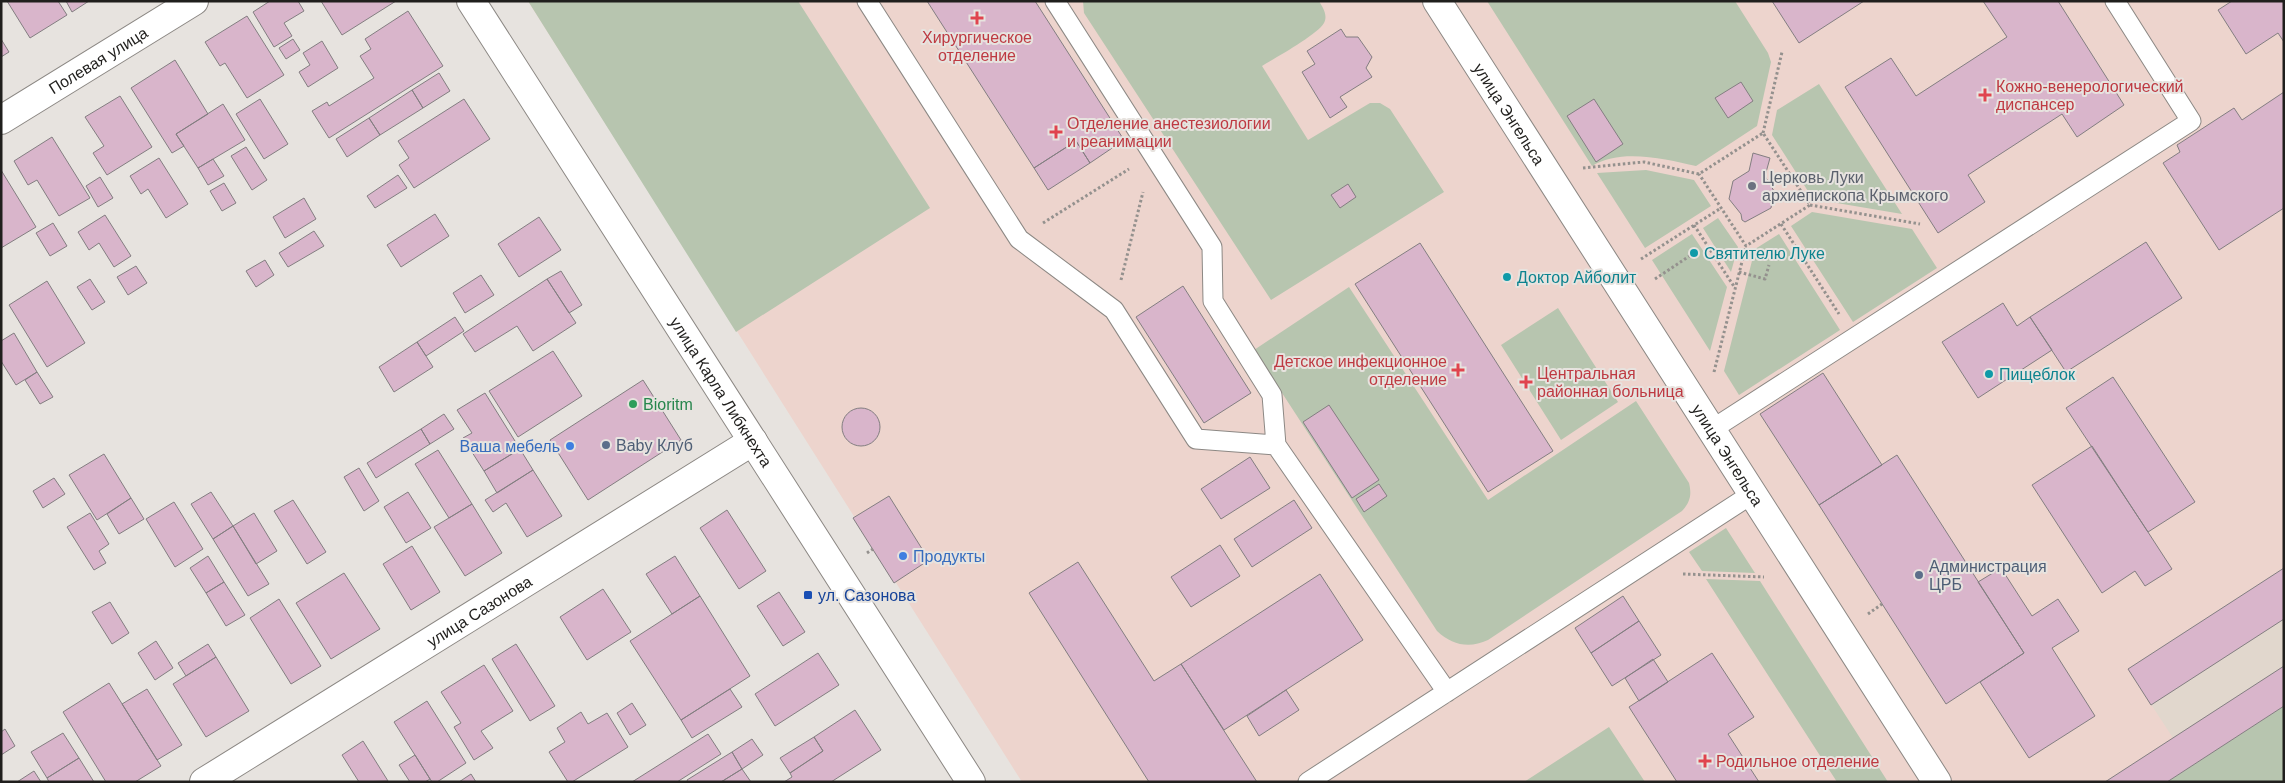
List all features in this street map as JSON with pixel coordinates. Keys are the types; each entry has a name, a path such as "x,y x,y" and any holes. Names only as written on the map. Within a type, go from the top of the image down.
{"street":[{"name":"Полевая улица","path":"1,120 194,1"},
{"name":"улица Карла Либкнехта","path":"471,1 971,782"},
{"name":"улица Энгельса","path":"1437,1 1937,782"},
{"name":"улица Сазонова","path":"204,782 753,441"}],"lane":[{"path":"867,1 1019,239 1114,310 1196,439 1276,445"},
{"path":"1055,1 1212,247 1213,301 1272,395 1276,445 1448,692"},
{"path":"1711,430 2191,121 2115,1"},
{"path":"1308,782 1752,494"}],"path":[{"path":"1699,174 1763,133 1782,52"},
{"path":"1763,133 1810,205"},
{"path":"1019,239 1152,154"},
{"path":"1114,310 1152,154"},
{"path":"1582,168 1644,162 1699,174 1746,246"},
{"path":"1714,372 1746,246 1810,205 1920,224"},
{"path":"1642,259 1721,208"},
{"path":"1781,224 1854,338"},
{"path":"1694,225 1735,288"},
{"path":"1654,279 1694,253"},
{"path":"1739,272 1765,279 1769,265"},
{"path":"867,553 873,549"},
{"path":"1682,574 1764,577"},
{"path":"1868,614 1882,604"}],"shaded area":[{"name":"Центральная районная больница","path":"528,1 2284,1 2284,568 2128,669 2173,738 2105,782 1022,782"},
{"path":"2284,568 2284,706 2167,782 2105,782 2172,738 2128,669"}],"green space":[{"path":"528,1 798,1 930,208 736,332"},
{"path":"1083,1 1319,1 1325,12 1324,23 1320,28 1305,40 1262,66 1308,140 1370,103 1380,103 1390,109 1444,192 1271,300 1084,13"},
{"path":"1487,1 1735,1 1768,53 1771,62 1757,126 1696,166 1657,158 1629,156 1616,157 1592,166"},
{"path":"1819,84 1902,214 1813,199 1772,135 1777,110"},
{"path":"1646,170 1694,180 1711,206 1645,248 1597,173"},
{"path":"1812,212 1912,229 1937,268 1853,322 1791,226"},
{"path":"1718,218 1738,247 1731,272 1703,228"},
{"path":"1692,234 1727,287 1710,351 1652,260"},
{"path":"1779,234 1840,330 1739,395 1724,371 1755,249"},
{"path":"1349,287 1488,500 1636,401 1689,483 1690,498 1687,505 1682,511 1488,640 1467,645 1449,640 1437,631 1254,350"},
{"path":"1558,308 1618,402 1561,440 1501,345"},
{"path":"1726,528 1755,573 1702,571 1689,552"},
{"path":"1706,579 1760,581 1888,782 1837,782"},
{"path":"2284,706 2284,782 2167,782"},
{"path":"1609,727 1645,782 1524,782"}],"building":[{"path":"7,1 58,1 67,15 30,38"},
{"path":"66,1 89,1 72,12"},
{"path":"270,1 298,1 304,11 284,23 292,36 274,47 253,12"},
{"path":"321,1 396,1 342,35"},
{"path":"927,1 1035,1 1124,140 1090,163 1076,141 1034,168"},
{"path":"1772,1 1864,1 1799,43"},
{"path":"1983,1 2058,1 2124,105 2077,137 2062,114 1968,175 1985,202 1938,233 1845,87 1891,58 1916,96 2007,37"},
{"path":"2232,1 2284,1 2284,42 2278,33 2246,54 2218,10"},
{"path":"408,11 443,66 329,138 312,111 327,102 329,106 374,78 360,56 371,49 365,39"},
{"path":"247,16 284,75 247,98 225,63 220,66 205,42"},
{"path":"1341,29 1346,37 1358,37 1372,57 1366,68 1372,77 1340,97 1347,107 1330,118 1302,72 1315,64 1307,51"},
{"path":"1,39 9,52 1,57"},
{"path":"293,39 300,50 286,59 279,48"},
{"path":"322,41 338,68 308,87 299,72 310,65 303,53"},
{"path":"175,60 208,114 176,134 184,146 172,153 131,88"},
{"path":"439,73 450,91 423,108 412,90"},
{"path":"1741,82 1753,101 1728,118 1715,98"},
{"path":"412,90 423,108 380,135 369,118"},
{"path":"2284,92 2284,208 2219,250 2163,163 2180,152 2177,145 2234,108 2242,120"},
{"path":"120,96 152,147 107,175 93,153 104,146 85,117"},
{"path":"260,99 288,144 264,159 236,114"},
{"path":"464,99 490,139 414,188 399,165 409,158 398,141"},
{"path":"1594,99 1623,144 1596,162 1567,116"},
{"path":"223,104 245,140 198,168 176,134"},
{"path":"369,118 380,135 347,157 336,139"},
{"path":"52,137 90,198 59,216 37,180 28,185 14,161"},
{"path":"1076,141 1090,163 1048,190 1034,168"},
{"path":"246,147 267,180 252,190 231,156"},
{"name":"Церковь Луки архиепископа Крымского","path":"1753,153 1770,158 1765,176 1774,191 1771,208 1745,222 1729,199 1733,181 1749,171"},
{"path":"159,158 188,204 166,218 148,189 141,194 130,176"},
{"path":"213,159 224,176 208,185 198,168"},
{"path":"1,170 36,227 1,248"},
{"path":"398,175 407,188 375,208 367,196"},
{"path":"100,177 113,198 98,207 86,186"},
{"path":"224,183 236,203 222,211 210,191"},
{"path":"1348,184 1356,197 1340,208 1331,195"},
{"path":"304,198 316,219 285,238 273,217"},
{"path":"435,214 449,236 401,267 387,245"},
{"path":"105,215 131,256 114,267 99,243 89,250 78,232"},
{"path":"539,217 561,250 519,277 498,244"},
{"path":"53,223 67,246 50,256 36,233"},
{"path":"314,231 324,246 288,267 279,253"},
{"path":"2146,242 2182,298 2066,372 2030,317"},
{"path":"1420,243 1553,451 1488,492 1355,284"},
{"path":"265,260 274,275 256,287 246,271"},
{"path":"136,266 147,283 128,295 117,277"},
{"path":"561,271 582,305 569,313 547,279"},
{"path":"481,275 494,295 465,313 453,293"},
{"path":"90,279 105,302 92,310 77,287"},
{"path":"547,279 576,323 533,351 517,326 475,352 463,334"},
{"path":"47,281 85,343 47,367 9,305"},
{"path":"1183,286 1251,393 1204,423 1136,317"},
{"name":"Пищеблок","path":"2003,303 2017,326 2030,317 2052,350 1978,398 1942,342"},
{"path":"455,317 464,331 426,356 417,342"},
{"path":"14,333 37,372 16,385 1,361 1,341"},
{"path":"417,342 433,367 394,392 379,367"},
{"path":"553,351 582,396 518,437 489,391"},
{"path":"37,372 53,397 40,404 25,380"},
{"path":"1823,373 1882,465 1819,505 1760,414"},
{"path":"2113,377 2195,502 2148,532 2066,408"},
{"path":"643,380 681,440 588,500 550,440"},
{"path":"485,393 520,449 484,471 463,438 472,433 457,410"},
{"path":"1329,405 1379,480 1352,498 1303,422"},
{"path":"861,408 868,409 874,414 879,420 879,434 874,440 868,445 861,446 854,445 848,440 843,434 842,427 843,420 848,414 854,409"},
{"path":"444,414 454,429 430,444 421,429"},
{"path":"421,429 430,444 376,478 367,463"},
{"path":"2092,446 2172,569 2145,586 2135,571 2102,593 2032,485"},
{"path":"520,449 533,470 497,493 484,471"},
{"path":"438,450 472,504 449,518 415,464"},
{"path":"104,454 131,498 97,520 69,475"},
{"path":"1897,455 2024,653 1946,704 1819,505"},
{"path":"1250,457 1270,488 1221,519 1201,489"},
{"path":"359,468 379,501 364,511 344,477"},
{"path":"533,470 562,516 527,537 506,503 493,512 485,500"},
{"path":"54,478 65,494 43,508 33,491"},
{"path":"1379,484 1387,496 1364,512 1356,499"},
{"path":"211,492 233,526 213,539 191,504"},
{"path":"408,492 431,528 406,543 384,507"},
{"path":"889,496 929,560 894,583 853,518"},
{"path":"131,498 144,519 119,534 107,514"},
{"path":"293,500 326,552 307,564 274,511"},
{"path":"1294,500 1312,528 1252,567 1234,539"},
{"path":"174,502 203,549 175,567 146,519"},
{"path":"472,504 502,553 465,576 434,527"},
{"path":"727,510 766,571 739,589 700,528"},
{"path":"90,513 109,544 99,551 106,563 94,570 67,527"},
{"path":"254,513 277,551 256,564 233,526"},
{"path":"233,526 269,584 248,596 213,539"},
{"path":"1220,545 1240,576 1191,607 1171,577"},
{"path":"412,546 440,592 411,610 383,564"},
{"path":"208,556 224,582 206,593 190,568"},
{"path":"675,556 700,596 672,614 646,574"},
{"path":"1078,562 1154,681 1181,664 1257,782 1149,782 1029,593"},
{"path":"2001,568 2032,616 2058,599 2079,631 2052,648 2095,716 2029,758 1980,682 2024,653 1978,582"},
{"path":"2284,568 2284,619 2151,705 2128,669"},
{"path":"344,573 380,629 331,659 296,603"},
{"path":"1320,574 1363,640 1224,730 1181,664"},
{"path":"224,582 245,615 226,626 206,593"},
{"path":"603,589 631,632 587,660 560,617"},
{"path":"779,592 805,632 783,646 757,606"},
{"path":"700,596 750,676 681,720 630,641"},
{"path":"1623,596 1639,621 1591,653 1575,628"},
{"path":"279,599 321,666 291,684 250,618"},
{"path":"110,602 129,633 112,644 92,612"},
{"path":"1639,621 1661,655 1612,686 1591,653"},
{"path":"156,641 173,668 155,680 138,653"},
{"path":"208,644 216,657 186,676 178,663"},
{"path":"516,644 555,706 530,721 492,659"},
{"path":"818,653 839,685 775,726 755,694"},
{"path":"1712,653 1754,717 1728,734 1759,782 1677,782 1629,707"},
{"path":"216,657 249,711 206,737 173,684"},
{"path":"1653,659 1668,682 1639,701 1625,678"},
{"path":"484,665 513,711 481,731 493,748 474,760 454,727 461,723 441,692"},
{"path":"2284,666 2284,706 2167,782 2105,782"},
{"path":"109,683 161,766 135,782 106,782 63,712"},
{"path":"147,689 182,745 157,760 122,704"},
{"path":"730,689 742,707 692,738 681,720"},
{"path":"1286,690 1299,710 1259,736 1247,716"},
{"path":"427,701 466,763 437,782 432,782 394,722"},
{"path":"632,703 646,725 630,735 617,713"},
{"path":"855,710 881,750 831,782 784,782 792,777 790,773 823,751 814,737"},
{"path":"581,712 588,724 607,713 628,747 572,782 568,782 549,752 565,742 557,728"},
{"path":"5,729 15,746 1,755 1,732"},
{"path":"63,733 79,758 47,778 31,752"},
{"path":"708,734 721,754 677,782 632,782"},
{"path":"814,737 823,751 790,773 780,758"},
{"path":"752,739 763,755 742,769 732,752"},
{"path":"363,741 388,781 359,782 342,755"},
{"path":"732,752 742,769 721,782 688,782 687,780"},
{"path":"415,755 430,779 425,782 410,782 399,765"},
{"path":"79,758 94,782 49,782 47,778"},
{"path":"742,769 751,782 721,782"},
{"path":"34,771 41,782 17,782"},
{"path":"471,774 476,782 459,782"}],"place":[{"name":"Хирургическое отделение","path":"977,18"},
{"name":"Кожно-венерологический диспансер","path":"1985,95"},
{"name":"Отделение анестезиологии и реанимации","path":"1056,132"},
{"name":"Церковь Луки архиепископа Крымского","path":"1752,186"},
{"name":"Святителю Луке","path":"1694,253"},
{"name":"Доктор Айболит","path":"1507,277"},
{"name":"Детское инфекционное отделение","path":"1458,370"},
{"name":"Пищеблок","path":"1989,374"},
{"name":"Центральная районная больница","path":"1526,382"},
{"name":"Bioritm","path":"633,404"},
{"name":"Baby Клуб","path":"606,445"},
{"name":"Ваша мебель","path":"570,446"},
{"name":"Продукты","path":"903,556"},
{"name":"Администрация ЦРБ","path":"1919,575"},
{"name":"ул. Сазонова","path":"808,595"},
{"name":"Родильное отделение","path":"1705,761"}]}
